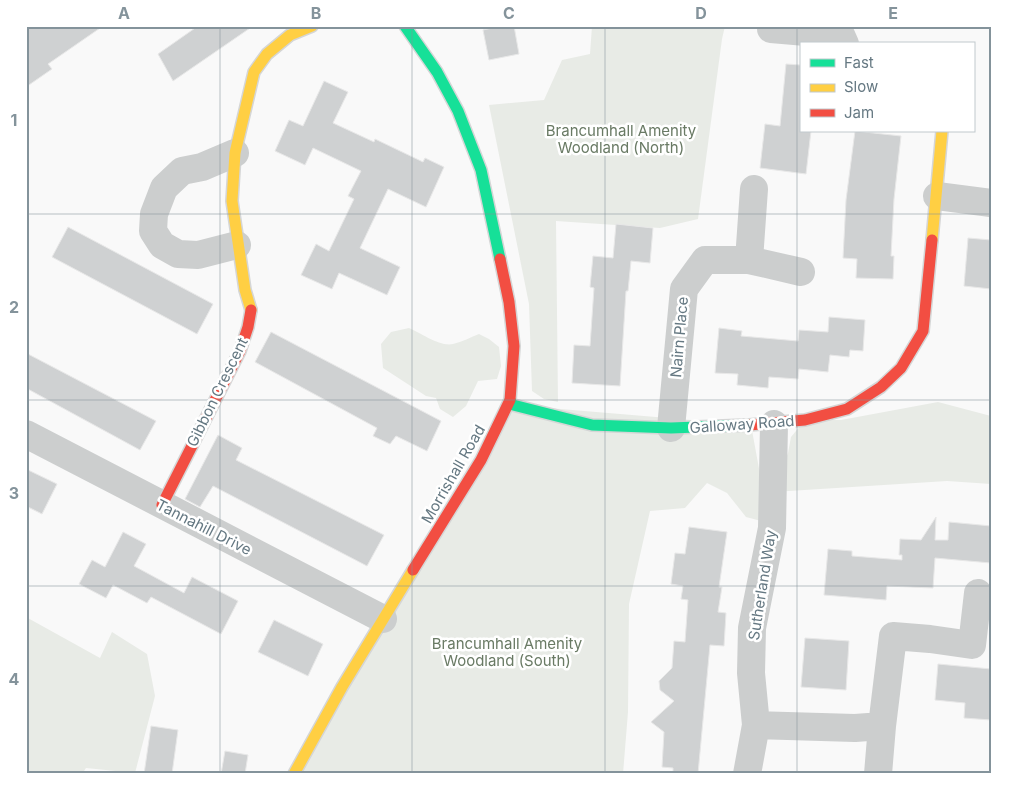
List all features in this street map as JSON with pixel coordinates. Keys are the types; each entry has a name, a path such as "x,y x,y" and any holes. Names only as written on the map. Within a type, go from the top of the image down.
{"street":[{"name":"Gibbon Crescent","path":"162,505 240,351 248,327 250,310 237,245 232,201 235,153 254,72 267,54 290,35 312,26"},
{"name":"Morrishall Road","path":"294,774 383,618 481,460 510,400 514,346 509,302 481,170 458,111 437,72 405,26"},
{"path":"771,26 771,29 841,36 844,42"},
{"name":"Galloway Road","path":"510,400 513,405 592,425 671,428 774,424 805,420 847,409 881,387 901,368 923,332 942,132"},
{"path":"235,153 202,167 182,171 164,188 154,214 153,231 162,245 178,254 198,255 237,245"},
{"path":"749,260 754,189"},
{"path":"937,196 991,203"},
{"name":"Nairn Place","path":"671,428 684,289 705,260 749,260 801,272"},
{"name":"Sutherland Way","path":"747,774 756,725 751,673 752,628 772,528 774,424"},
{"name":"Tannahill Drive","path":"26,434 383,618"},
{"path":"878,774 893,636 972,645 978,593"},
{"path":"756,725 855,728 882,726"}],"green space":[{"name":"Brancumhall Amenity Woodland (North)","path":"592,26 725,26 698,219 660,228 556,221 558,402 544,399 532,391 529,304 489,105 544,100 562,60 590,54"},
{"path":"409,328 437,342 448,344 460,342 479,334 489,339 499,347 501,366 497,379 478,381 466,406 453,417 440,409 436,398 426,396 383,368 381,344 391,332"},
{"path":"938,402 991,416 991,484 947,481 773,492 788,453 791,437 805,420 841,420"},
{"name":"Brancumhall Amenity Woodland (South)","path":"513,405 751,425 769,523 746,517 727,493 707,483 685,508 650,511 629,604 628,712 623,774 294,774"},
{"path":"26,617 100,658 112,632 147,654 155,696 135,773 86,768 82,774 26,774"}],"building":[{"path":"26,26 103,26 48,64 52,69 26,87"},
{"path":"198,26 253,26 173,81 158,54"},
{"path":"514,26 519,54 489,60 483,30"},
{"path":"786,64 800,65 800,132 811,132 806,174 760,168 765,124 780,126"},
{"path":"324,81 348,92 333,123 374,142 375,139 423,162 425,158 444,167 426,207 388,189 360,248 400,267 387,295 339,273 332,289 301,275 316,244 329,251 354,199 348,196 361,171 313,148 305,165 275,151 289,120 303,126"},
{"path":"855,132 901,136 894,199 891,256 894,256 893,279 856,278 857,259 843,258 846,200"},
{"path":"616,224 653,228 650,263 631,261 628,291 626,291 620,386 572,383 574,345 590,346 594,288 590,287 593,256 613,258"},
{"path":"68,227 213,304 197,334 52,257"},
{"path":"968,238 991,240 991,289 964,286"},
{"path":"829,317 865,320 863,351 850,350 849,357 830,355 828,372 799,369 798,379 769,377 768,388 737,385 738,374 715,373 719,328 742,331 741,336 798,341 799,330 828,332"},
{"path":"271,332 441,421 427,451 396,436 390,444 373,436 377,428 255,362"},
{"path":"26,353 156,421 140,450 26,388"},
{"path":"218,435 242,448 236,460 384,535 367,566 213,486 200,507 185,499"},
{"path":"26,469 57,484 42,514 26,506"},
{"path":"936,517 935,540 948,540 949,522 991,526 991,563 935,558 933,588 887,586 886,600 824,595 828,549 852,551 852,556 902,560 902,555 899,555 900,539 921,540"},
{"path":"689,527 727,532 719,587 722,587 718,612 726,613 724,646 710,645 698,774 673,774 673,768 662,767 664,732 651,722 674,701 660,690 659,681 672,668 674,641 685,642 688,600 681,599 683,586 671,584 675,553 685,554"},
{"path":"123,532 146,544 134,566 184,593 192,577 238,601 221,634 151,597 147,603 113,585 106,598 79,584 92,560 105,567"},
{"path":"274,620 323,644 308,676 258,652"},
{"path":"805,638 849,641 846,690 801,687"},
{"path":"938,664 991,669 991,720 964,718 965,703 935,700"},
{"path":"151,726 178,730 172,774 144,774"},
{"path":"225,751 248,755 245,774 221,774"}],"traffic: fast":[{"path":"405,26 437,72 458,111 481,170 500,259"},
{"path":"510,400 513,405 592,425 671,428 749,425"}],"traffic: slow":[{"path":"251,310 245,290 232,201 235,153 254,72 267,54 290,35 312,26"},
{"path":"932,240 942,132"},
{"path":"294,774 342,687 413,570"}],"traffic: jam":[{"path":"749,425 805,420 847,409 881,387 901,368 923,331 932,240"},
{"path":"413,570 481,460 510,400 514,346 509,302 500,259"},
{"path":"162,505 240,351 248,327 251,310"}]}
